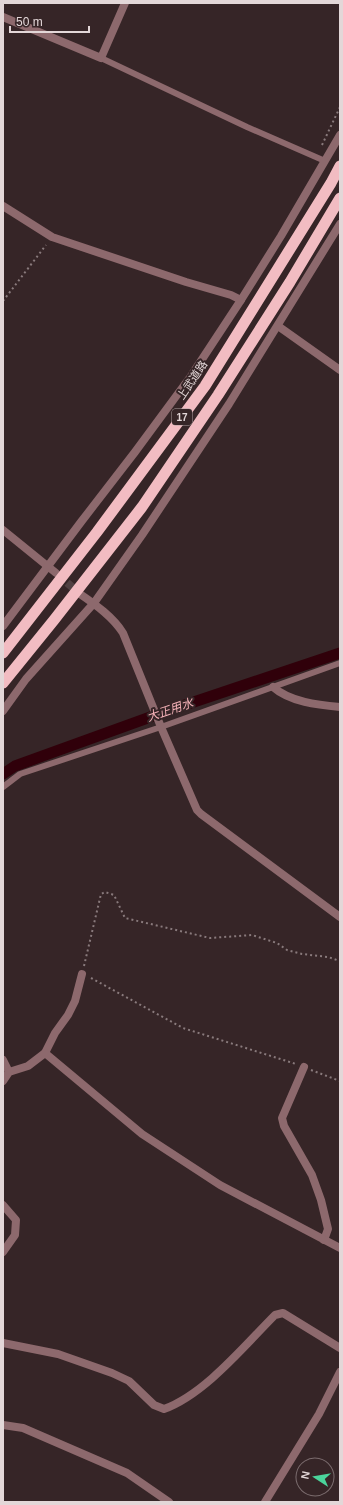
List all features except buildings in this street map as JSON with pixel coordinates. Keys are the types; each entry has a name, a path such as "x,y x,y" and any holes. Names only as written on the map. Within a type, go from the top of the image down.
{"highway":[{"name":"上武道路","path":"3,653 97,532 205,386 331,183 340,166"},
{"name":"17","path":"3,683 142,507 222,389 290,282 340,198"}],"street":[{"path":"3,17 101,58 125,3"},
{"path":"3,626 140,446 191,376 281,236 321,159 340,135"},
{"path":"3,206 52,237 186,282 231,295 241,300"},
{"path":"3,710 26,679 94,603 142,535 230,404 340,224"},
{"path":"278,326 340,370"},
{"path":"3,530 56,573"},
{"path":"80,594 94,603 118,624 124,633 160,725 195,806 201,814 340,917"},
{"path":"273,687 281,694 318,705 340,707"},
{"path":"3,1081 9,1072 28,1066 46,1052 55,1033 68,1015 75,1001 82,974"},
{"path":"46,1052 142,1134 220,1185 340,1248"},
{"path":"3,1060 9,1072"},
{"path":"304,1067 282,1118 284,1126 312,1175 321,1200 328,1229 324,1240"},
{"path":"3,1205 16,1220 15,1235 3,1252"},
{"path":"3,1344 58,1354 112,1373 130,1381 154,1405 164,1409 176,1405 207,1383 275,1315 283,1313 340,1348"},
{"path":"265,1502 319,1414 340,1372"},
{"path":"3,1425 23,1428 127,1473 169,1502"}],"lane":[{"path":"101,58 247,127 321,159"},
{"path":"3,787 20,774 340,663"}],"path":[{"path":"321,159 340,106"},
{"path":"3,301 52,237"},
{"path":"340,961 328,957 302,954 287,950 277,943 252,935 210,938 125,918 114,895 105,892 101,894 82,974 183,1028 304,1067 340,1081"}],"waterway":[{"name":"大正用水","path":"3,774 15,766 167,711 340,653"}],"tunnel":[{"path":"58,575 80,594"}]}
